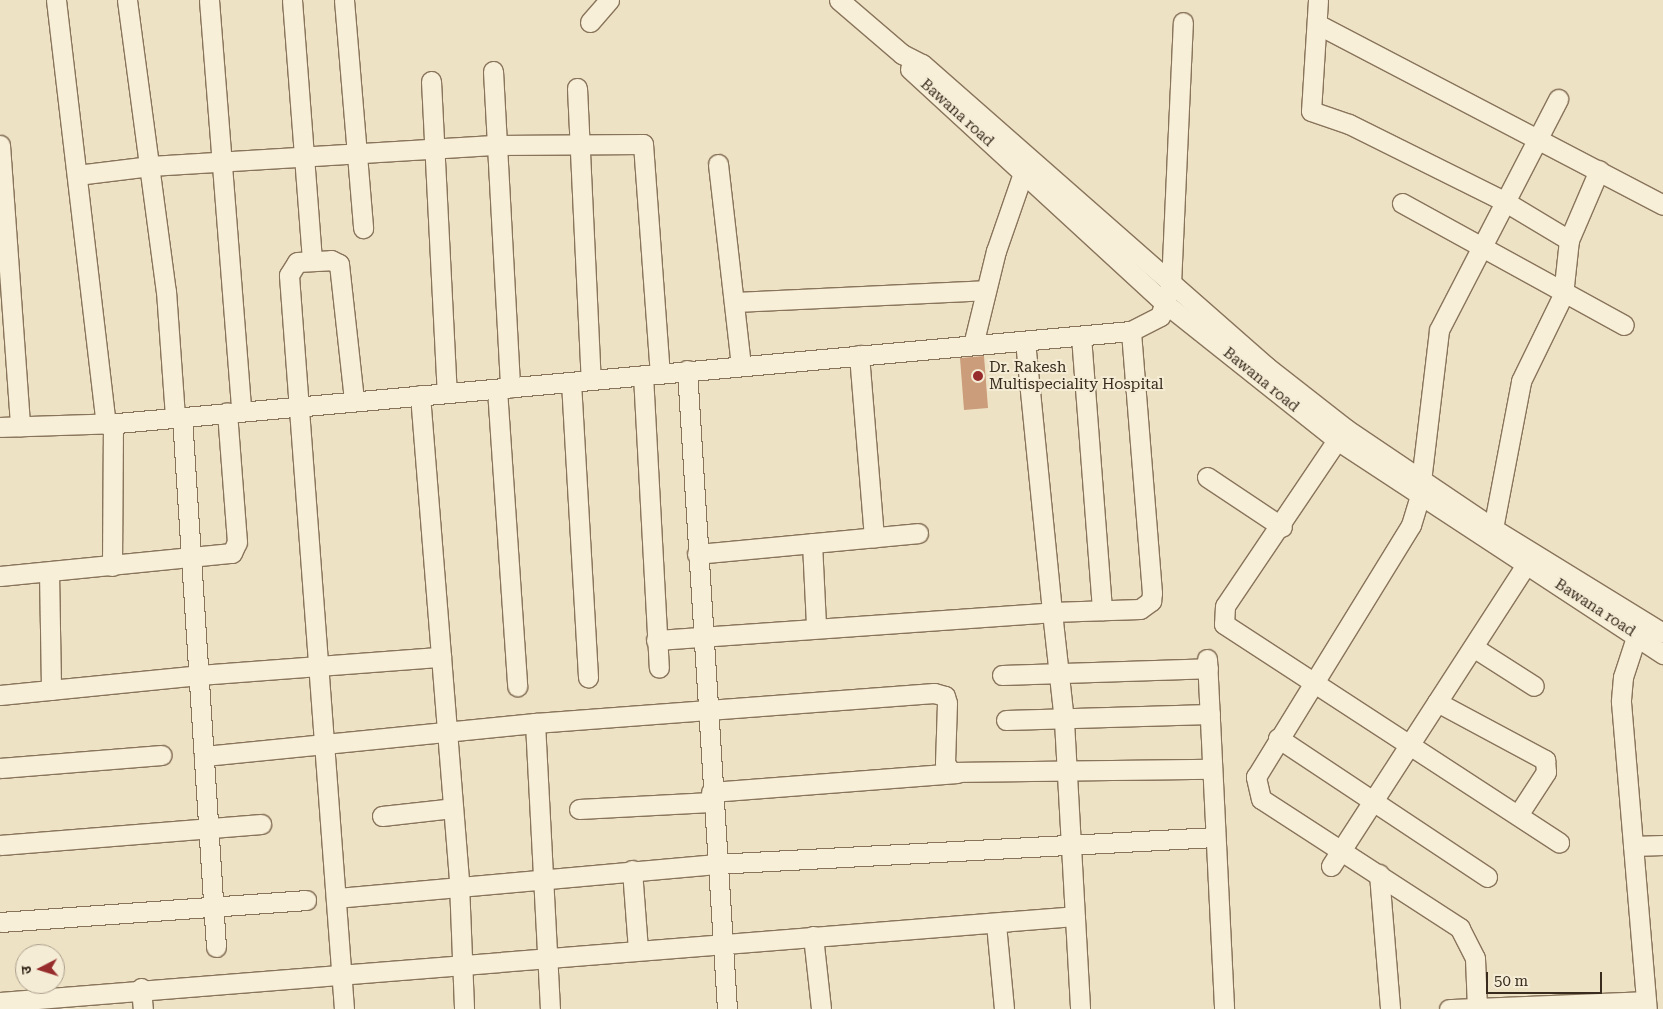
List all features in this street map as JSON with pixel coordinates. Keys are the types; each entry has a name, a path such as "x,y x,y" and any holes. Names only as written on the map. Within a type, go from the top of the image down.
{"street":[{"path":"56,0 76,175 109,423 112,566"},
{"path":"127,0 150,166 178,417 199,675 216,947"},
{"path":"0,576 190,559 235,550 234,412 224,162 209,0"},
{"path":"292,0 301,158 312,260"},
{"path":"344,0 363,228"},
{"path":"590,22 609,0"},
{"name":"Bawana road","path":"839,0 902,54 922,64 1171,284 1210,329 1337,440 1639,626 1663,654"},
{"path":"1318,0 1319,25 1311,112 1349,124 1504,201 1569,240"},
{"path":"0,427 109,423 300,407 354,400 504,389 741,365 1131,331 1160,316 1166,304 1171,284 1183,22"},
{"path":"1319,25 1537,136 1663,205"},
{"name":"Bawana road","path":"902,54 915,76 1166,304 1210,329 1338,424 1420,490"},
{"path":"493,71 517,686"},
{"path":"431,81 447,393"},
{"path":"577,88 590,380"},
{"path":"1477,1008 1475,958 1460,928 1261,799 1256,790 1256,777 1278,738 1411,525 1420,490 1435,343 1478,246 1558,99"},
{"path":"76,175 150,166 497,145 580,142 639,143 644,147 658,668"},
{"path":"0,154 20,426"},
{"path":"718,164 741,365"},
{"path":"1492,536 1521,381 1563,296 1569,240 1599,170"},
{"path":"973,345 986,290 1023,173"},
{"path":"1402,203 1563,296 1624,325"},
{"path":"344,1009 328,744 289,269 297,262 312,260 335,261 341,269 354,400"},
{"path":"734,302 986,290"},
{"path":"656,640 816,626 1147,607 1152,593 1131,331"},
{"path":"1081,336 1102,610"},
{"path":"1025,341 1064,721 1080,1009"},
{"path":"859,355 874,537"},
{"path":"687,370 715,864 727,1009"},
{"path":"571,382 588,678"},
{"path":"420,395 453,808 464,1009"},
{"path":"1337,440 1282,527 1225,606 1224,624 1559,842"},
{"path":"1207,477 1282,527"},
{"path":"697,554 918,533"},
{"name":"Bawana road","path":"1492,536 1526,564 1639,626 1663,633"},
{"path":"812,543 816,626"},
{"path":"1331,866 1526,564"},
{"path":"49,572 51,690"},
{"path":"1450,1009 1646,1005 1620,689 1639,626"},
{"path":"1473,647 1534,686"},
{"path":"0,695 199,675 441,658"},
{"path":"1002,675 1059,676 1207,664 1224,1009"},
{"path":"204,756 534,724 940,694 946,703 945,763 957,773"},
{"path":"1437,702 1545,760 1546,772 1518,815"},
{"path":"1006,720 1064,721 1210,714"},
{"path":"534,724 545,877 550,1009"},
{"path":"1278,738 1374,799 1488,877"},
{"path":"0,768 161,755"},
{"path":"579,809 957,773 1067,774 1212,769"},
{"path":"382,816 453,808"},
{"path":"0,845 209,830 261,824"},
{"path":"336,898 458,883 715,864 1071,843 1215,838"},
{"path":"1633,846 1663,845"},
{"path":"632,870 638,949"},
{"path":"1379,874 1390,1009"},
{"path":"0,922 306,900"},
{"path":"2,1004 141,988 341,977 462,963 720,942 996,924 1075,916"},
{"path":"996,924 1004,1009"},
{"path":"813,936 821,1009"},
{"path":"141,988 143,1009"}],"building":[{"path":"984,356 988,408 964,410 960,358"}],"place":[{"name":"Dr. Rakesh Multispeciality Hospital","path":"978,376"}]}
